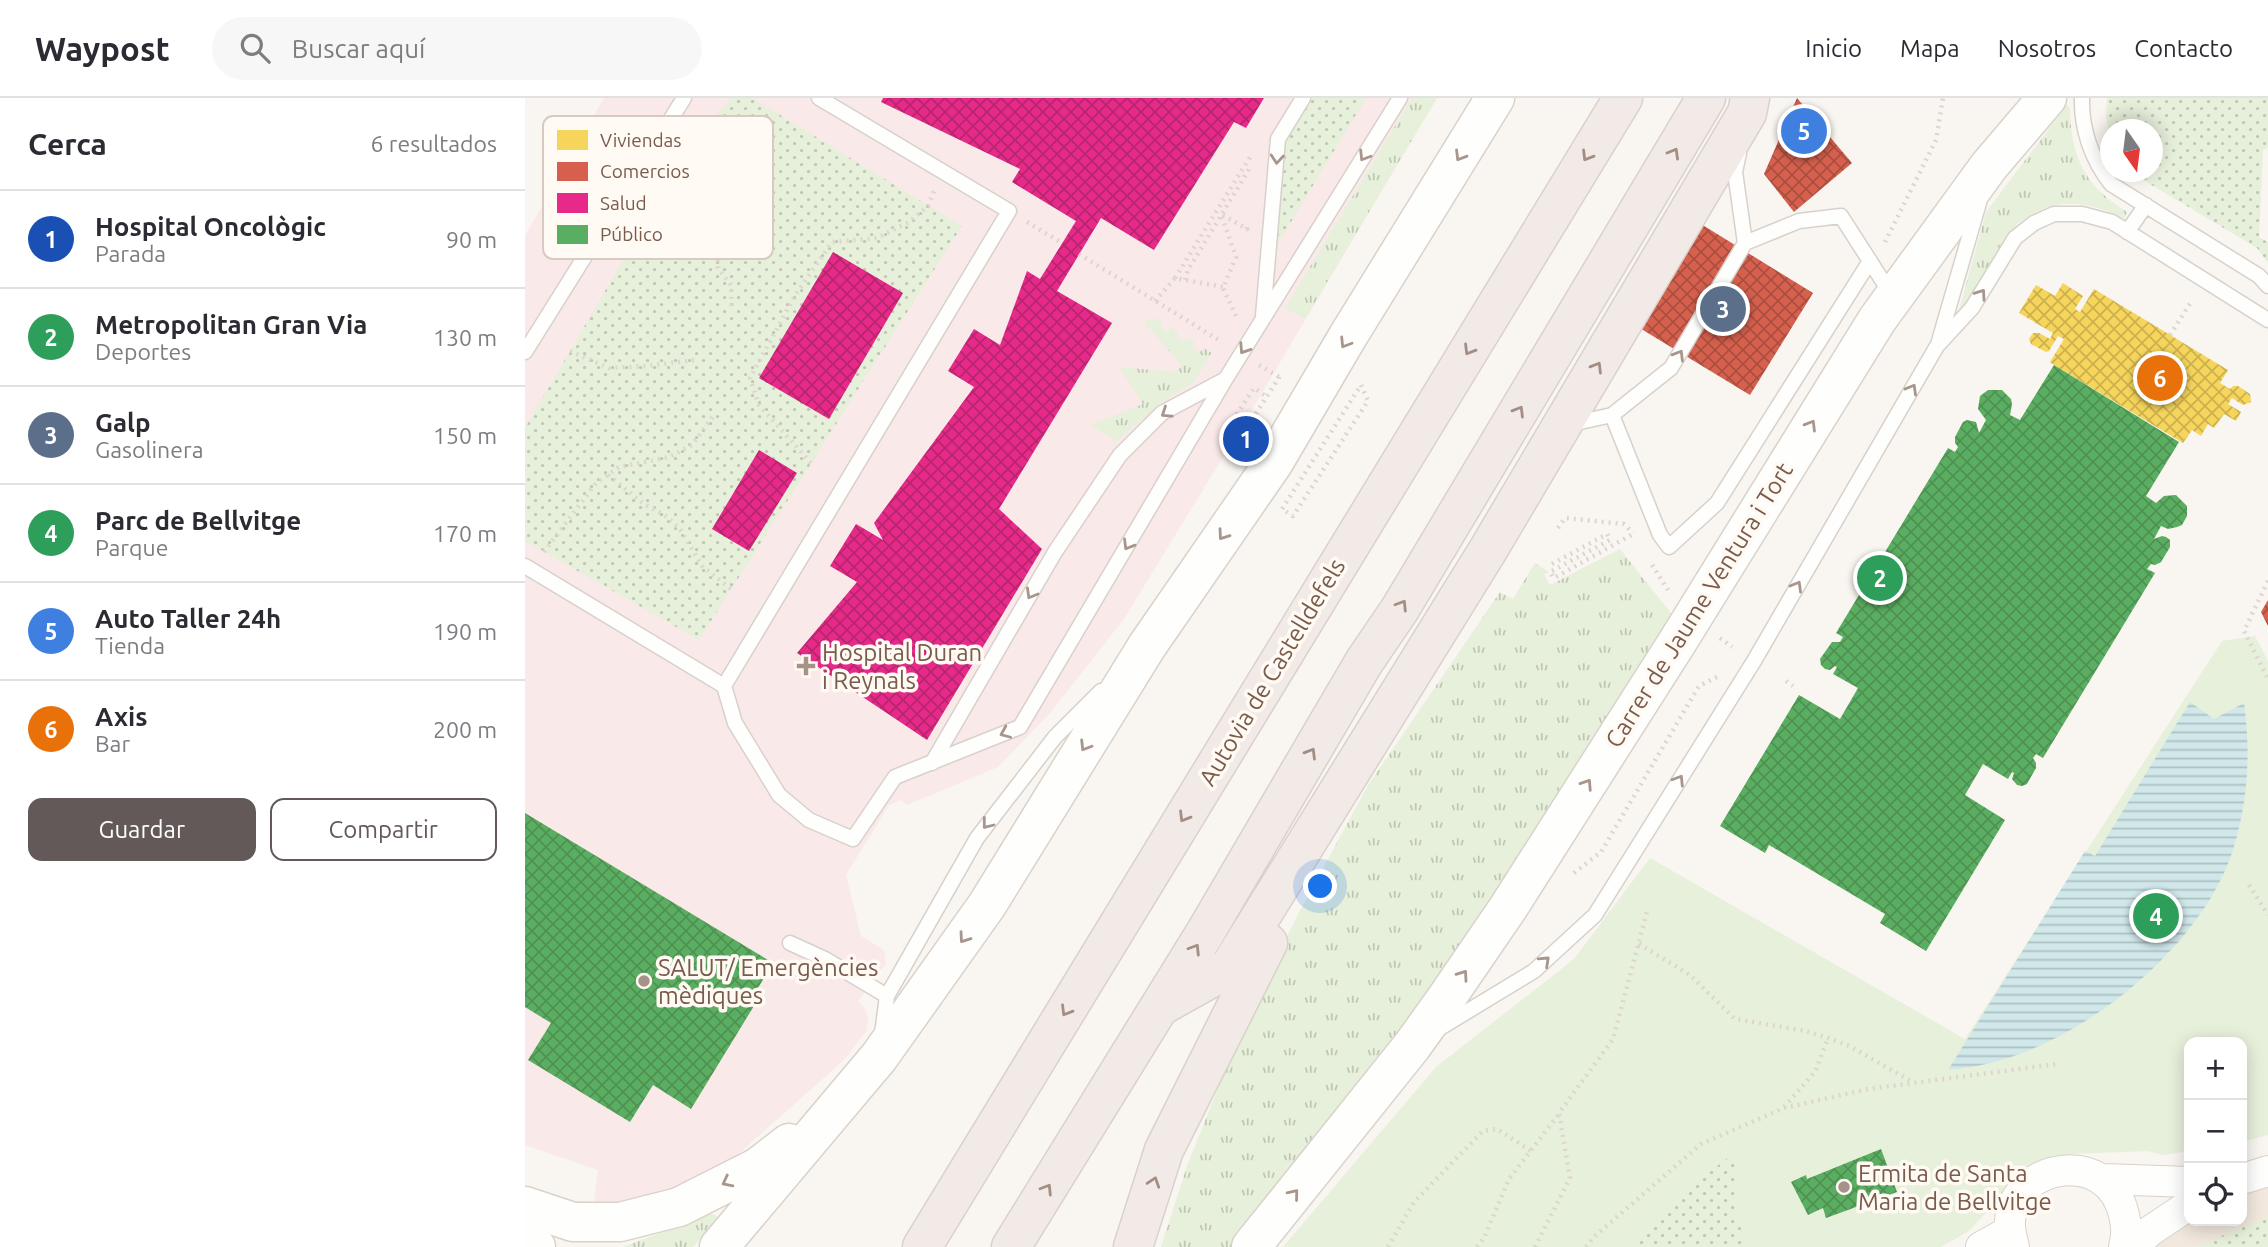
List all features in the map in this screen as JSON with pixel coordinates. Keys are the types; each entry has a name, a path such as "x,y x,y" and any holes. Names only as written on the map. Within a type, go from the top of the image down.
{"highway":[{"name":"Autovia de Castelldefels","path":"922,1247 1623,98"},
{"path":"1011,1247 1205,933 1364,663 1400,609 1706,98"},
{"path":"1159,1007 1229,968 1562,426 1748,106"},
{"path":"1133,1247 1164,1150 1365,749 1364,663"}],"street":[{"path":"719,1247 879,1057 987,905 1147,646 1274,462 1495,98"},
{"name":"Carrer de Jaume Ventura i Tort","path":"1251,1247 1412,1046 1515,897 1730,559 1848,364 1989,166 2047,98"},
{"path":"525,1206 573,1222 620,1222 678,1207 758,1167 843,1101"},
{"path":"1981,1247 2012,1239 2010,1218 2016,1202 2025,1190 2041,1177 2063,1170 2084,1171 2103,1179 2184,1182"},
{"path":"2247,1177 2268,1171"},
{"path":"2103,1179 2122,1205 2126,1224 2124,1247"},
{"path":"2133,1247 2150,1231 2184,1208"},
{"path":"525,1239 536,1247"}],"lane":[{"path":"673,116 684,98"},
{"path":"724,686 1009,211 819,98"},
{"path":"1262,322 1278,139 1303,98"},
{"path":"525,566 724,686 735,723 779,795 809,820 853,839 895,777 1020,727 1225,380 1400,98"},
{"path":"2082,98 2085,131 2092,152 2112,184 2259,276 2268,286"},
{"path":"1745,243 1735,172 1748,106"},
{"name":"Carrer de Jaume Ventura i Tort","path":"1937,346 1989,166"},
{"path":"2127,232 2146,205"},
{"name":"Carrer de Jaume Ventura i Tort","path":"1412,1046 1534,971 1595,915 1754,661 1937,346 1972,307 2015,238 2034,223 2054,215 2082,214 2112,222 2268,320"},
{"path":"1562,426 1612,415 1671,368 1745,243 1799,221 1841,216 1894,298"},
{"path":"525,352 583,259"},
{"path":"1612,415 1660,536 1669,547 1717,503 1870,261"},
{"path":"931,764 1055,552 1120,455 1162,413 1225,380"},
{"path":"879,1057 887,996 977,838 1055,737 1147,646"},
{"path":"790,943 825,959 887,996"}],"path":[{"path":"1870,261 1886,240 1936,140 1943,98"},
{"path":"1155,300 1175,278 1248,165 1188,270 1185,280"},
{"path":"811,463 759,405 750,378 796,294 832,242 877,238 909,222 928,206 936,188"},
{"path":"1009,211 1062,243"},
{"path":"1079,254 1227,345"},
{"path":"718,259 718,268 731,285 732,309"},
{"path":"1175,278 1223,287"},
{"path":"2170,335 2191,302"},
{"path":"570,351 609,368 694,360"},
{"path":"1233,449 1279,377 1258,365"},
{"path":"1346,434 1368,401 1361,385"},
{"path":"544,552 596,483 619,467 669,457 692,444 714,415"},
{"path":"608,475 644,504 666,516 680,529 702,566 731,589"},
{"path":"1552,564 1607,534 1610,540 1551,572 1553,578 1633,534 1624,524 1565,518 1558,528"},
{"path":"1647,556 1667,589 1677,597"},
{"path":"2268,581 2244,631 2268,679"},
{"name":"Carrer de Jaume Ventura i Tort","path":"1724,642 1732,647"},
{"path":"1571,876 1601,852 1699,686 1719,677 1725,668"},
{"path":"1786,681 1793,686"},
{"path":"2249,885 2268,915"},
{"path":"1477,1247 1484,1238 1509,1179 1613,1039 1648,908"},
{"path":"1639,944 1690,975 1735,1019 1806,1031 1828,1038 1849,1046 1915,1083"},
{"path":"1784,1108 1815,1072 1828,1038"},
{"path":"1586,1247 1595,1236 1701,1144 1784,1108 1868,1089 2057,1064"},
{"path":"1535,1247 1570,1178 1559,1113"},
{"path":"1388,1247 1414,1202 1483,1131 1497,1129 1531,1151"}],"shaded area":[{"name":"Hospital Duran i Reynals","path":"604,98 1437,98 1124,619 1050,713 998,767 907,805 900,800 889,805 846,875 861,936 884,950 886,964 858,1001 868,1018 867,1030 833,1070 737,1155 697,1182 667,1194 593,1210 598,1170 525,1145 525,236 543,205 543,259 773,259 773,116 594,116"},
{"path":"2268,1178 2268,1247 2110,1247 2184,1214 2184,1226 2247,1226 2247,1188"}],"green space":[{"path":"730,98 752,98 962,226 699,640 525,541 525,428 624,259 773,259 773,116 716,116"},
{"path":"1311,98 1366,98 1277,245 1283,143"},
{"path":"1412,98 1437,98 1305,319 1285,308"},
{"path":"2107,98 2268,98 2268,148 2263,150 2259,237 2268,242 2268,263 2257,248 2147,182 2163,182 2163,119 2106,117"},
{"path":"2067,105 2070,109 2073,142 2083,169 2101,192 2127,212 2124,219 2095,208 2069,204 2056,205 2030,215 2017,224 1958,314 1986,212"},
{"path":"1154,317 1162,322 1160,326 1167,332 1171,327 1179,333 1176,337 1195,342 1192,347 1200,352 1204,348 1212,353 1194,382 1162,402 1117,441 1090,425 1143,404 1119,367 1176,372 1182,366 1145,323 1147,318 1152,321"},
{"path":"1620,549 1674,617 1392,1059 1239,1247 1161,1247 1187,1166 1234,1048 1294,922 1367,787 1500,592 1513,599 1535,563 1549,572 1544,574 1550,585"},
{"path":"2255,636 2268,661 2268,1135 2247,1141 2247,1037 2184,1037 2184,1152 2163,1155 2148,1151 2071,1154 2021,1175 1969,1231 1941,1247 1283,1247 1436,1067 1574,959 1650,858 1965,1039 2222,641"},
{"path":"1737,1151 1737,1219 1749,1247 1628,1247 1692,1185"},
{"path":"711,1214 717,1216 716,1222 693,1247 623,1247"},
{"path":"2268,1216 2268,1247 2196,1247 2247,1226"}],"water":[{"path":"2190,702 2214,719 2244,703 2247,740 2245,796 2233,850 2218,886 2195,921 2168,954 2136,984 2101,1011 2064,1034 2027,1051 1990,1063 1948,1070 2085,851 2095,856"}],"building: Viviendas":[{"path":"2063,283 2083,296 2075,309 2080,312 2094,289 2228,370 2220,383 2230,389 2238,386 2250,394 2251,402 2243,405 2232,398 2228,404 2241,412 2236,421 2224,414 2214,428 2208,424 2201,436 2192,430 2183,443 2054,365 2050,362 2064,339 2058,336 2046,352 2031,344 2029,339 2033,333 2050,339 2053,333 2019,313 2036,285 2055,296"}],"building: Comercios":[{"path":"1797,98 1852,163 1794,212 1764,174"},
{"path":"1696,221 1813,293 1750,395 1633,324"},
{"path":"2268,600 2268,626 2261,612"}],"building: Salud":[{"path":"883,98 1264,98 1246,128 1234,122 1154,250 1101,218 1057,291 1112,323 999,509 1042,549 927,740 797,653 857,582 830,566 856,524 883,540 874,523 974,387 948,371 974,329 1000,345 1027,271 1040,279 1076,221 1012,182 1020,169 881,102"},
{"path":"833,252 903,293 829,419 759,378"},
{"path":"759,450 797,473 749,551 712,529"}],"building: Público":[{"path":"2054,365 2179,442 2146,496 2156,503 2164,496 2176,495 2187,506 2187,516 2182,525 2177,527 2168,529 2161,526 2154,539 2166,537 2170,540 2170,547 2161,562 2151,564 2147,569 2155,573 2043,758 2036,754 2033,758 2036,768 2027,784 2017,785 2012,779 2014,773 2012,772 2008,779 1983,764 1965,795 2005,820 1926,951 1880,923 1885,914 1769,845 1765,853 1720,826 1799,695 1840,719 1858,688 1833,674 1837,667 1825,669 1820,659 1832,642 1840,642 1843,637 1836,633 1948,448 1955,452 1958,447 1955,437 1963,422 1976,422 1979,433 1986,420 1978,409 1980,396 1988,390 2002,390 2011,399 2010,415 2020,420"},
{"name":"SALUT/ Emergències mèdiques","path":"525,813 773,963 752,998 757,1001 691,1109 653,1085 630,1122 528,1060 551,1023 525,1007"},
{"name":"Ermita de Santa Maria de Bellvitge","path":"1881,1149 1897,1192 1826,1218 1823,1208 1808,1215 1791,1182 1806,1175 1807,1179"}],"place":[{"name":"Auto Taller 24h","path":"1804,131"},
{"name":"Galp","path":"1723,309"},
{"name":"Axis","path":"2160,378"},
{"name":"Hospital Oncològic","path":"1246,439"},
{"name":"Metropolitan Gran Via","path":"1880,578"},
{"name":"Hospital Duran i Reynals","path":"806,666"},
{"name":"Parc de Bellvitge","path":"2156,916"},
{"name":"SALUT/ Emergències mèdiques","path":"644,981"},
{"name":"Ermita de Santa Maria de Bellvitge","path":"1844,1187"}]}
